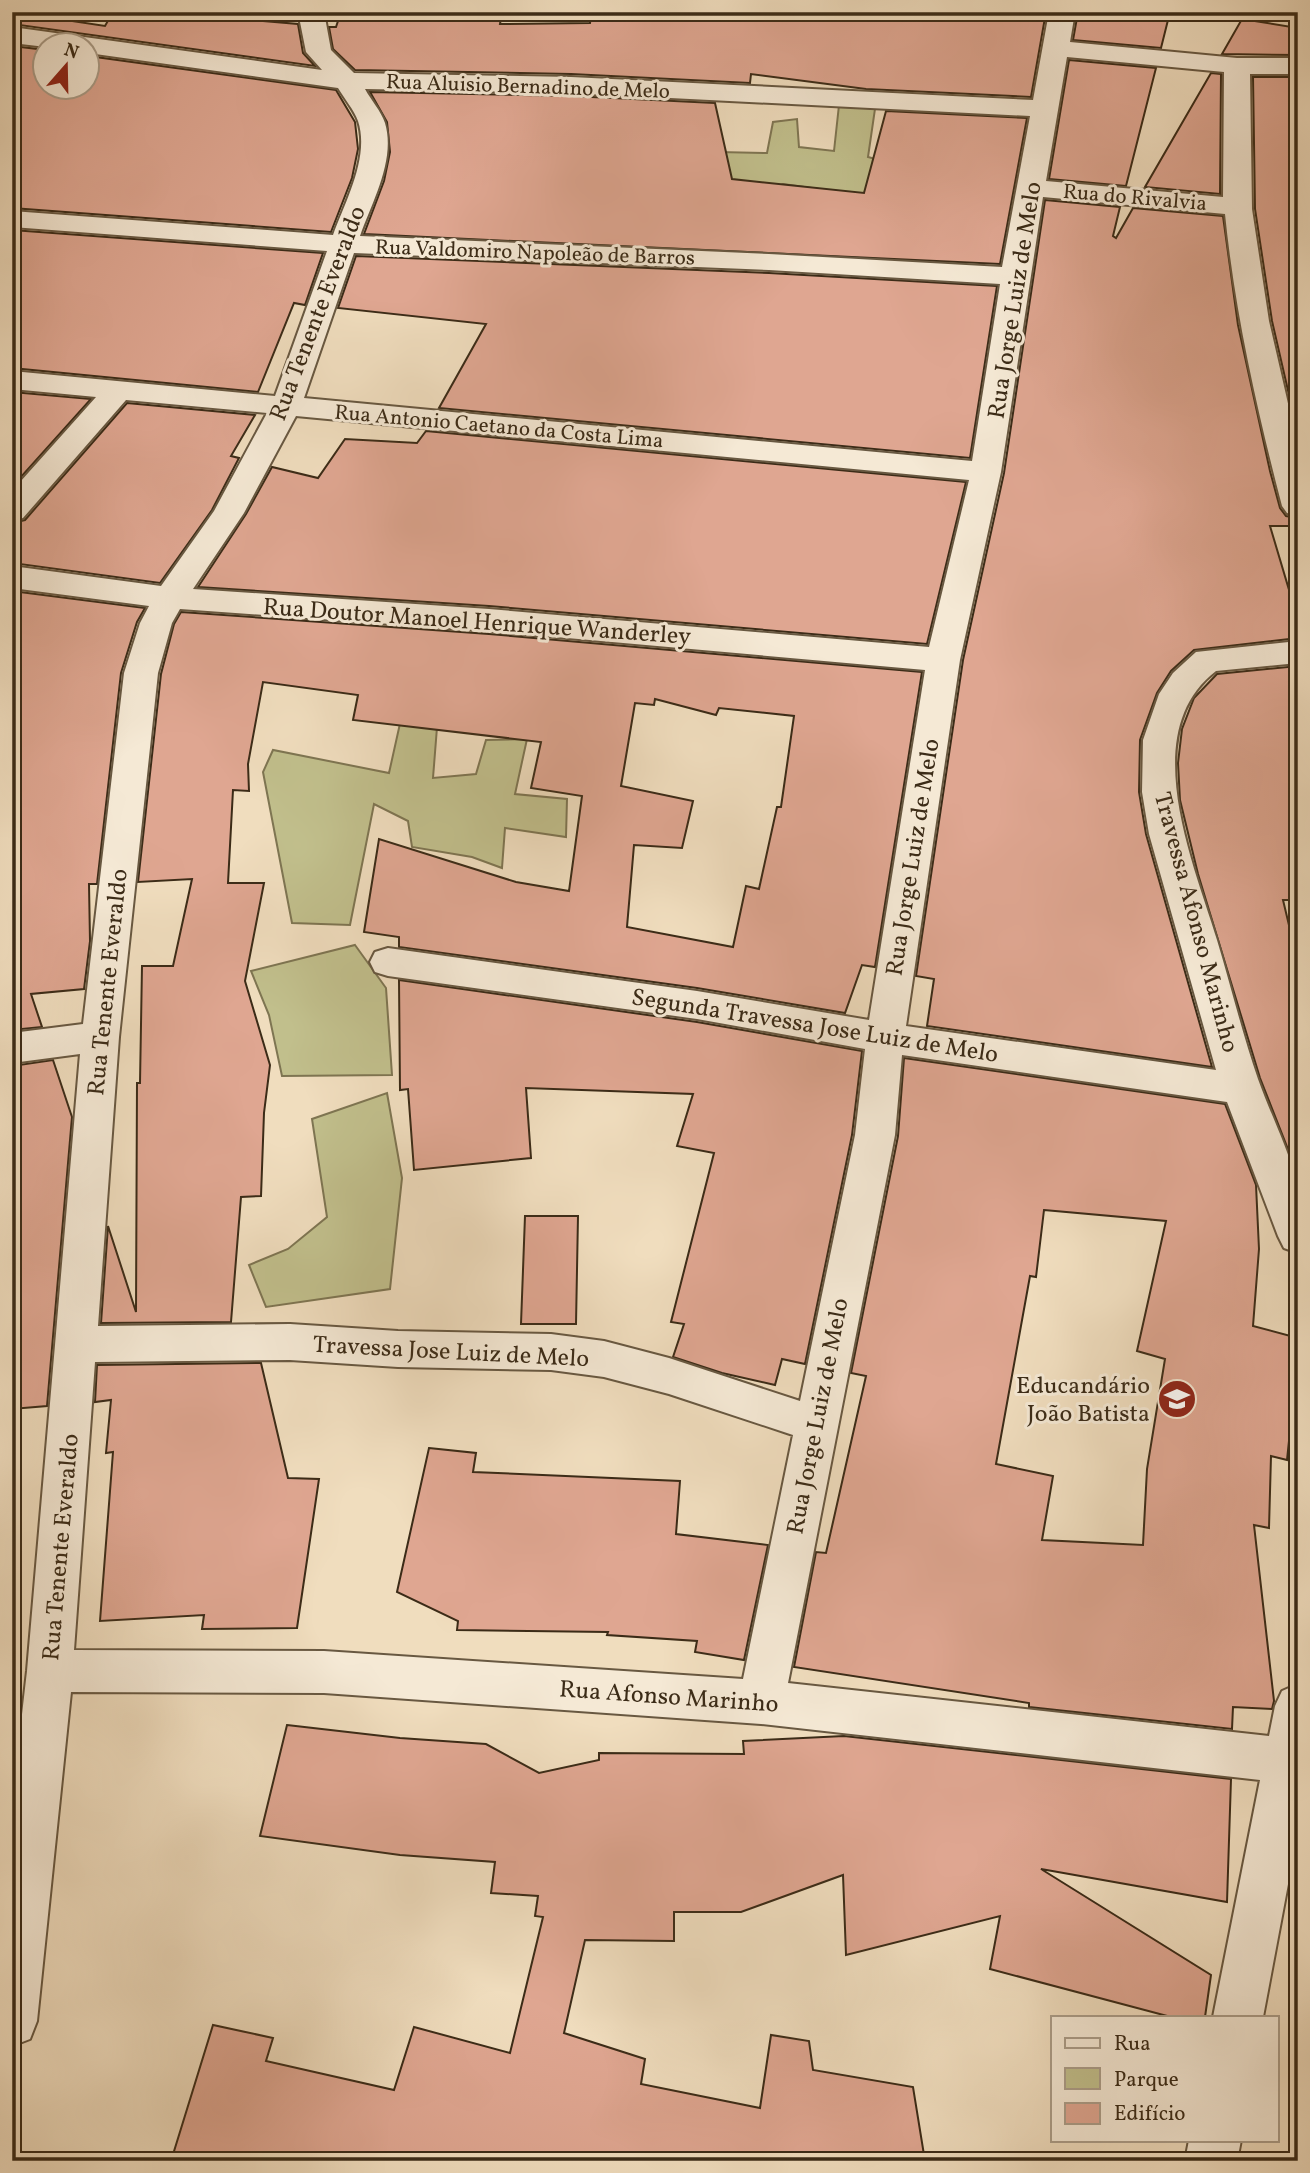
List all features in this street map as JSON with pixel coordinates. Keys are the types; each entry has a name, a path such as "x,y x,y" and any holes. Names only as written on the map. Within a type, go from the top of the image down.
{"street":[{"name":"Rua Tenente Everaldo","path":"12,2021 50,1671 100,1037 141,673 156,623 228,513 286,406 369,173 374,145 371,121 346,81 319,52 311,12"},
{"name":"Rua Jorge Luiz de Melo","path":"761,1702 875,1135 884,1038 943,660 986,472 1016,276 1062,12"},
{"name":"Rua Aluisio Bernadino de Melo","path":"12,35 346,81 571,86 1046,109"},
{"path":"1057,48 1237,65 1298,66"},
{"path":"1237,65 1238,207 1245,265 1261,350 1298,506"},
{"name":"Rua do Rivalvia","path":"1032,188 1238,207"},
{"name":"Rua Valdomiro Napoleão de Barros","path":"12,219 345,244 755,261 1016,276"},
{"name":"Rua Antonio Caetano da Costa Lima","path":"12,380 986,472"},
{"path":"12,511 118,391"},
{"name":"Rua Doutor Manoel Henrique Wanderley","path":"12,577 170,598 489,620 943,660"},
{"name":"Travessa Afonso Marinho","path":"1298,652 1208,660 1196,668 1181,684 1166,721 1159,748 1158,774 1170,841 1242,1089 1298,1236"},
{"name":"Segunda Travessa Jose Luiz de Melo","path":"387,962 697,1005 884,1038 1242,1089"},
{"path":"12,1048 100,1037"},
{"name":"Travessa Jose Luiz de Melo","path":"77,1344 290,1342 398,1349 551,1352 604,1359 668,1376 815,1424"},
{"name":"Rua Afonso Marinho","path":"50,1671 324,1672 761,1702 1286,1760"},
{"path":"1238,2016 1298,1706"},
{"path":"1212,2161 1215,2142"}],"green space":[{"path":"839,105 875,109 868,157 905,167 870,196 783,184 736,203 719,152 767,153 773,122 797,119 799,147 834,151"},
{"path":"405,701 439,702 433,778 476,774 486,740 527,739 515,794 567,799 566,837 505,828 502,868 472,857 412,847 408,821 374,804 350,925 292,923 263,772 273,750 389,773"},
{"path":"355,945 386,988 392,1075 282,1076 269,1015 251,971"},
{"path":"387,1093 402,1178 390,1289 266,1307 249,1265 288,1249 327,1217 312,1119"}],"building":[{"path":"12,12 105,26 113,12 221,12 240,19 298,24 303,53 315,66 102,36 102,32 70,32 12,24"},
{"path":"341,12 502,12 500,24 590,23 592,12 1046,12 1031,97 866,89 751,74 750,83 571,74 355,70 333,49 329,27 336,27"},
{"path":"1078,12 1170,12 1161,48 1073,40"},
{"path":"1242,19 1298,28 1298,55 1222,54"},
{"path":"12,46 32,48 32,102 102,102 102,58 336,90 355,122 358,149 352,178 331,232 12,208"},
{"path":"1069,60 1156,68 1126,186 1049,179"},
{"path":"1211,73 1221,74 1220,194 1145,187"},
{"path":"1253,77 1298,77 1298,434 1272,321 1255,209"},
{"path":"370,92 571,96 715,103 732,179 864,193 886,111 1027,118 1000,264 364,234 384,181 390,152 387,122"},
{"path":"1045,200 1120,207 1113,236 1116,238 1133,208 1223,216 1238,325 1270,471 1280,508 1286,516 1298,518 1298,526 1270,526 1298,620 1298,638 1194,650 1171,671 1157,693 1140,740 1139,792 1146,834 1212,1067 927,1026 934,979 916,976 963,660 1004,473"},
{"path":"12,230 323,253 305,305 294,303 258,392 12,368"},
{"path":"356,256 769,273 997,286 970,458 439,408 486,324 338,308"},
{"path":"12,392 91,399 12,487"},
{"path":"127,403 255,415 231,456 239,458 212,510 160,583 12,563 12,523 25,520"},
{"path":"426,431 966,482 927,644 489,606 198,587 246,514 272,467 318,478 345,439 417,443"},
{"path":"12,591 145,608 137,622 121,673 97,884 89,884 90,941 84,989 31,994 42,1027 12,1030"},
{"path":"181,612 489,634 922,672 875,967 862,965 845,1013 697,988 399,947 399,937 364,932 379,839 516,882 569,891 582,796 531,788 541,742 353,720 358,695 263,682 248,764 249,791 233,790 228,883 264,883 245,981 270,1065 264,1113 261,1196 241,1197 231,1322 101,1323 108,1226 136,1312 137,1083 140,1083 142,966 173,966 192,879 138,882 161,674 174,624","holes":["655,699 716,715 719,708 794,716 781,807 777,807 759,889 746,886 733,947 627,927 634,845 682,848 693,801 621,786 635,703 654,705"]},
{"path":"1298,666 1298,900 1283,900 1298,963 1298,1168 1295,1167 1260,1078 1198,874 1180,800 1178,763 1182,729 1194,698 1217,674"},
{"path":"399,980 697,1022 862,1051 852,1135 805,1364 782,1359 775,1385 722,1373 673,1357 684,1324 671,1322 714,1153 677,1146 693,1094 526,1088 531,1158 414,1170 408,1089 400,1090"},
{"path":"904,1058 1225,1104 1256,1185 1259,1249 1253,1326 1298,1338 1298,1394 1294,1393 1287,1460 1271,1456 1269,1528 1254,1525 1274,1701 1272,1709 1233,1707 1232,1729 1029,1707 1029,1703 794,1667 816,1552 826,1553 866,1376 851,1373 898,1136","holes":["1044,1210 1166,1221 1137,1351 1165,1359 1147,1469 1143,1545 1042,1540 1053,1476 996,1464 1030,1276 1036,1277"]},
{"path":"53,1060 72,1117 47,1406 12,1409 12,1066"},
{"path":"525,1216 578,1216 576,1324 521,1324"},
{"path":"261,1363 288,1478 319,1479 297,1628 202,1629 204,1615 100,1621 113,1452 106,1453 111,1400 95,1402 97,1365"},
{"path":"429,1448 476,1453 473,1472 680,1481 676,1534 768,1545 744,1660 695,1652 697,1641 607,1635 608,1632 457,1630 458,1621 397,1592"},
{"path":"287,1725 400,1738 486,1744 539,1773 599,1760 599,1753 744,1754 743,1741 844,1736 1231,1779 1227,1902 1041,1869 1211,1975 1205,2016 1167,2016 990,1969 1000,1916 846,1955 843,1875 741,1912 674,1912 674,1941 585,1940 564,2033 645,2059 641,2084 760,2108 771,2035 809,2041 813,2070 913,2087 925,2161 171,2161 213,2025 273,2038 266,2061 394,2090 414,2027 510,2053 543,1917 535,1916 538,1896 491,1893 495,1862 400,1855 260,1836"}],"place":[{"name":"Educandário João Batista","path":"1177,1399"}]}
